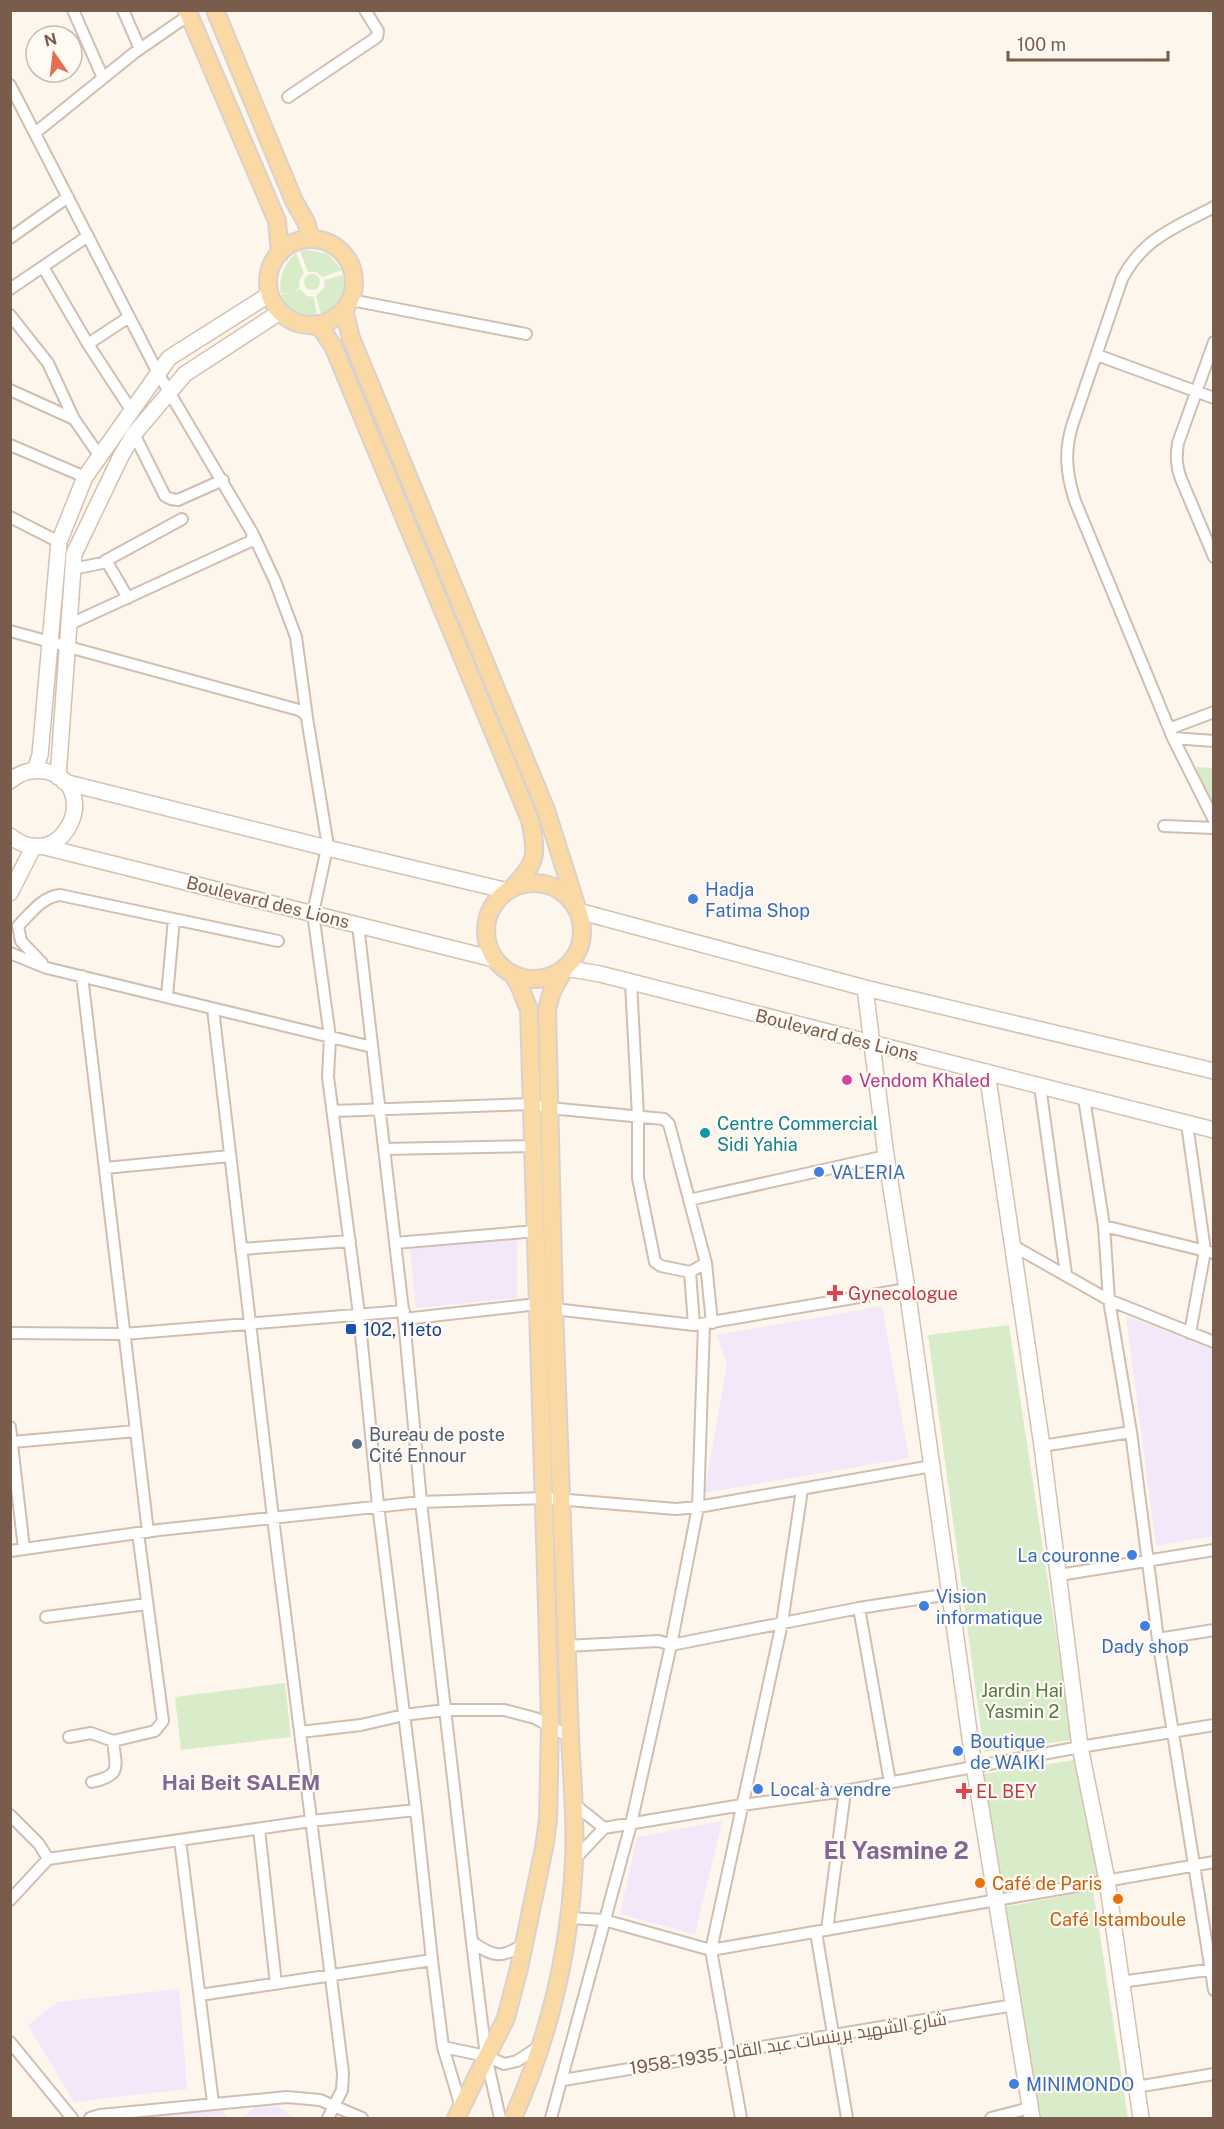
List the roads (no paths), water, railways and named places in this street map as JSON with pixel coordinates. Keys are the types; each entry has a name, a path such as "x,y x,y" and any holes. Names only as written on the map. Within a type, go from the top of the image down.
{"main road":[{"path":"215,10 312,239"},
{"path":"188,13 277,221 280,253"},
{"path":"310,325 323,324 334,319 347,305 354,288 351,264 344,254 335,246 312,239 300,240 289,245 280,253 269,272 270,294 280,312 299,324 320,327 333,346 530,820 535,854 527,873 494,904 488,915 486,938 494,959 513,975 540,979 565,968"},
{"path":"10,781 31,771 40,755 59,542 84,477 169,358 270,294"},
{"path":"347,305 351,338 546,810 581,920 581,941 578,951 552,991 548,1009 546,1307 552,1499 548,1820 524,1944 506,2018 458,2113"},
{"path":"10,893 38,846 55,842 73,821 74,800 61,779 66,647 74,554 134,434 185,374 280,312"},
{"path":"10,767 47,772 61,779 327,848 511,889 534,883 555,888 572,901 578,911 865,988 1214,1071"},
{"name":"Boulevard des Lions","path":"12,840 494,959"},
{"name":"Boulevard des Lions","path":"565,968 631,982 1214,1130"},
{"path":"513,975 528,1010 536,1231 546,1307"},
{"path":"865,988 886,1156 974,1766 1031,2113"},
{"path":"987,1072 1042,1446 1080,1747 1107,1880 1141,2118"},
{"path":"513,2118 543,2044 558,1983 569,1917 574,1860 574,1804 566,1646 552,1499"}],"street":[{"path":"73,10 103,78"},
{"path":"123,10 140,49"},
{"path":"288,98 377,37 378,31 365,10"},
{"path":"35,133 188,13"},
{"path":"10,85 158,373 253,534 275,581 296,637 327,848 313,913 330,1037 328,1077 359,1314 378,1505 432,1960 443,2047 458,2113"},
{"path":"10,238 68,196"},
{"path":"1214,207 1159,236 1142,249 1131,262 1122,279 1067,440 1068,480 1172,734 1214,820"},
{"path":"10,289 88,236"},
{"path":"43,267 88,344 131,410"},
{"path":"347,305 526,334"},
{"path":"10,315 14,323 48,363 74,418 99,455"},
{"path":"88,344 129,317"},
{"path":"1214,342 1178,443 1176,455 1177,469 1214,556"},
{"path":"1097,355 1214,399"},
{"path":"10,390 74,418"},
{"path":"134,434 165,496 178,500 223,480"},
{"path":"10,445 84,477"},
{"path":"10,517 59,542"},
{"path":"73,570 105,561 182,519"},
{"path":"68,625 251,542 253,534"},
{"path":"105,561 109,564 128,598"},
{"path":"10,631 299,710 307,718"},
{"path":"1172,734 1214,712"},
{"path":"1172,734 1214,741"},
{"path":"1164,826 1214,828"},
{"path":"47,968 21,941 18,926 45,899 60,895 278,941"},
{"path":"167,996 174,919"},
{"path":"358,925 404,1315 421,1502 472,1942 486,2056 500,2118"},
{"path":"10,953 47,968 372,1047"},
{"path":"69,1737 91,1733 113,1741 155,1731 163,1721 147,1604 136,1431 82,976"},
{"path":"631,982 638,1116 638,1178 655,1262 661,1266 690,1272 706,1263"},
{"path":"213,1009 273,1518 344,2082 336,2106 328,2118"},
{"path":"1040,1086 1066,1274"},
{"path":"1084,1098 1104,1226 1109,1300 1131,1432 1158,1639 1214,1990"},
{"path":"333,1111 532,1104 549,1108 664,1119 669,1124 706,1263 698,1507 671,1645 631,1824 551,2118"},
{"path":"1187,1124 1209,1252 1190,1333"},
{"path":"384,1149 534,1146"},
{"path":"105,1168 230,1156"},
{"path":"689,1200 886,1156"},
{"path":"1104,1226 1209,1252"},
{"path":"395,1243 536,1231"},
{"path":"241,1249 350,1241"},
{"path":"1012,1245 1109,1300 1214,1342"},
{"path":"690,1272 703,1324"},
{"path":"10,1333 124,1334 359,1314 404,1315 546,1307 703,1324 907,1289"},
{"path":"10,1427 24,1549"},
{"path":"12,1442 136,1431"},
{"path":"1042,1446 1131,1432"},
{"path":"10,1551 143,1532 421,1502 552,1499 676,1509 698,1507 932,1466"},
{"path":"741,2118 711,1950 782,1623 802,1490"},
{"path":"1059,1575 1214,1550"},
{"path":"566,1646 659,1641 671,1645 859,1608 950,1594"},
{"path":"46,1617 147,1604"},
{"path":"859,1608 891,1782"},
{"path":"1158,1639 1214,1630"},
{"path":"300,1732 361,1725 404,1714 445,1710 504,1710 520,1713 550,1725 570,1737"},
{"path":"574,1860 604,1828 845,1791 1080,1747 1214,1725"},
{"path":"92,1782 108,1778 113,1773 116,1767 113,1741"},
{"path":"845,1791 821,1931 833,2036 847,2118"},
{"path":"574,1804 604,1828"},
{"path":"10,1900 48,1859 311,1821 416,1810"},
{"path":"10,1815 39,1844 48,1859"},
{"path":"259,1829 276,1984"},
{"path":"180,1840 213,2103"},
{"path":"569,1917 604,1920 711,1950 1214,1862"},
{"path":"472,1942 486,1951 502,1956 524,1944"},
{"path":"200,1995 432,1960"},
{"path":"1121,1982 1212,1969"},
{"name":"شارع الشهيد برينسات عبد القادر 1935-1958","path":"563,2080 1014,2005"},
{"path":"10,2042 72,2118"},
{"path":"443,2047 511,2064 543,2044"},
{"path":"1136,2087 1214,2074"},
{"path":"90,2118 100,2115 286,2097 320,2100 362,2118"},
{"path":"991,2118 1031,2113"}],"place":[{"name":"Hadja Fatima Shop","path":"693,899"},
{"name":"Vendom Khaled","path":"847,1080"},
{"name":"Centre Commercial Sidi Yahia","path":"705,1133"},
{"name":"VALERIA","path":"819,1172"},
{"name":"Gynecologue","path":"835,1293"},
{"name":"102, 11eto","path":"351,1329"},
{"name":"Bureau de poste Cité Ennour","path":"357,1444"},
{"name":"La couronne","path":"1132,1555"},
{"name":"Vision informatique","path":"924,1606"},
{"name":"Dady shop","path":"1145,1626"},
{"name":"Boutique de WAIKI","path":"958,1751"},
{"name":"Local à vendre","path":"758,1789"},
{"name":"EL BEY","path":"964,1791"},
{"name":"Café de Paris","path":"980,1883"},
{"name":"Café Istamboule","path":"1118,1899"},
{"name":"MINIMONDO","path":"1014,2084"}],"district":[{"name":"Hai Beit SALEM","path":"241,1782"},
{"name":"El Yasmine 2","path":"896,1850"}],"park label":[{"name":"Jardin Hai Yasmin 2","path":"1022,1700"}]}
